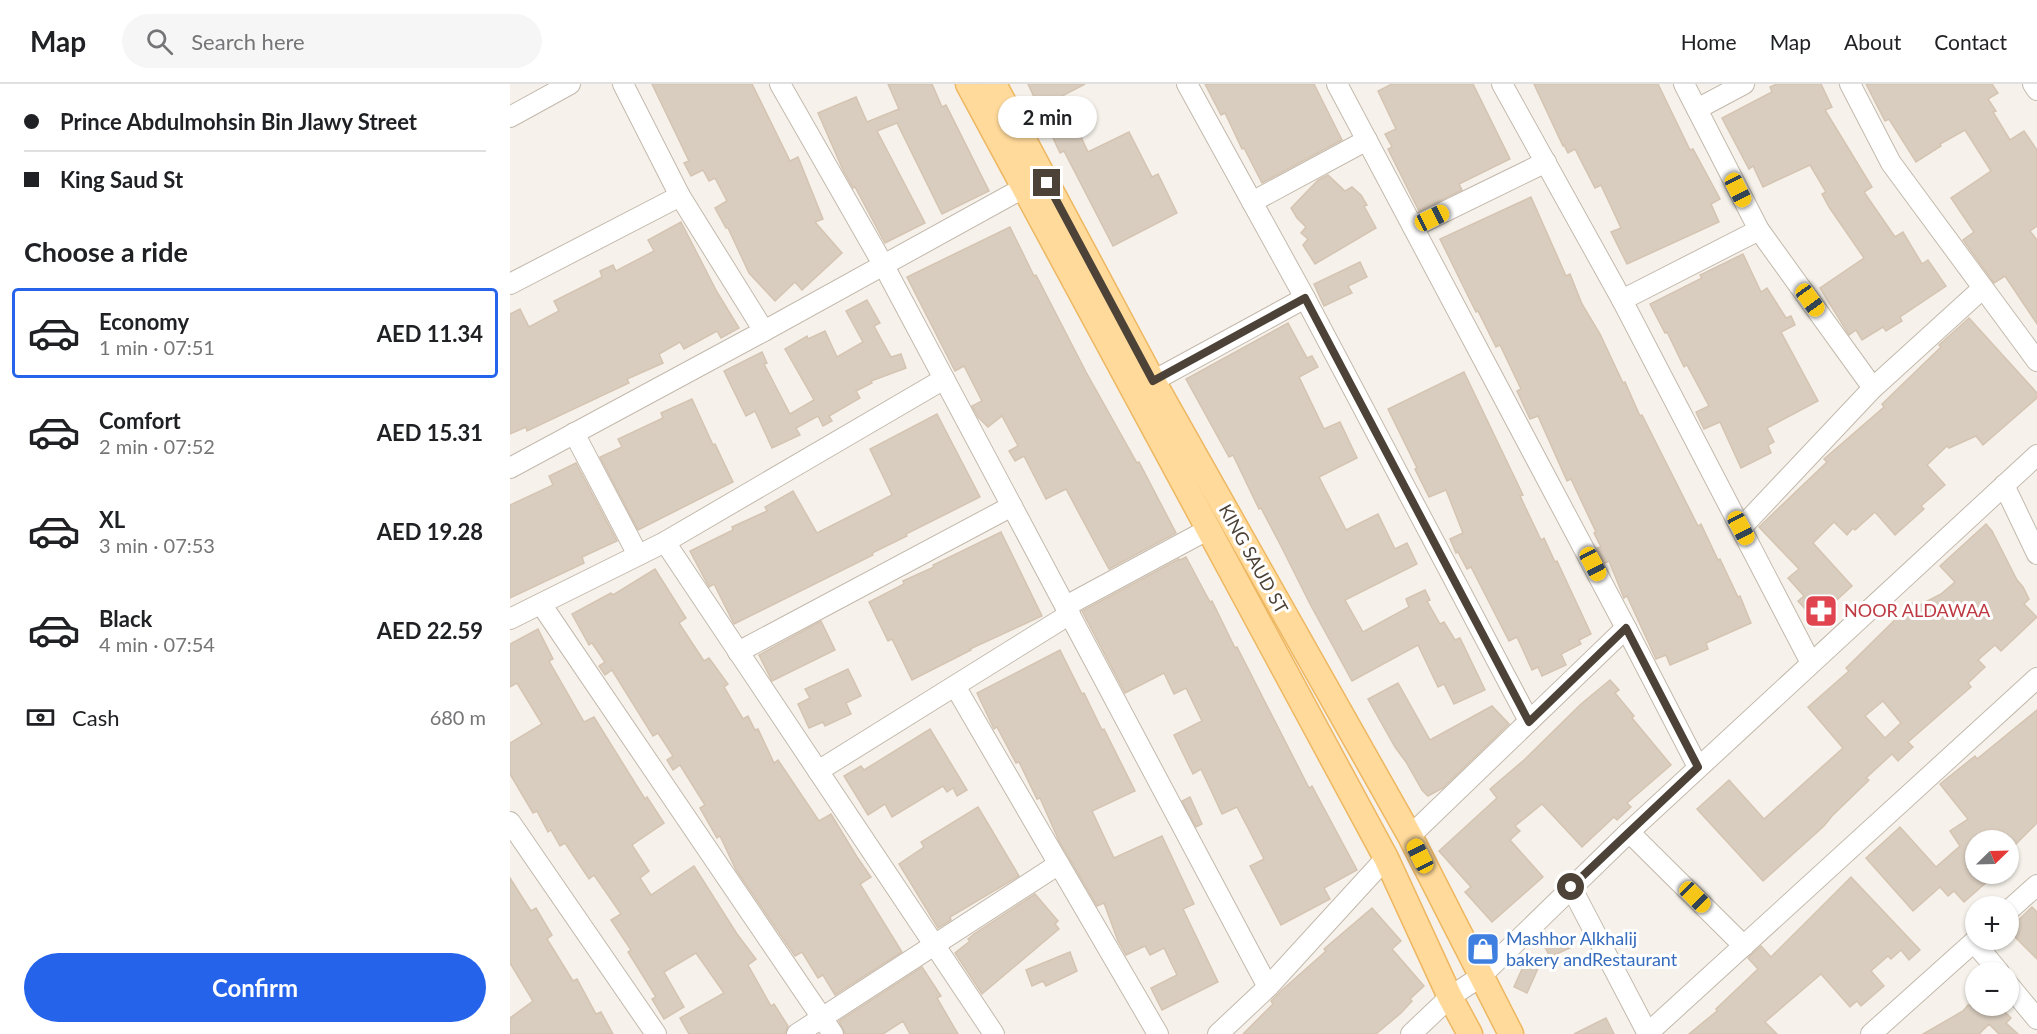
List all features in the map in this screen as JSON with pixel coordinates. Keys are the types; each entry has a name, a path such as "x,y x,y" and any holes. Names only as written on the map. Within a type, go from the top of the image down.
{"main road":[{"name":"KING SAUD ST","path":"969,84 1386,858 1450,997 1470,1034"},
{"name":"KING SAUD ST","path":"994,84 1153,381 1410,836 1511,1034"}],"street":[{"path":"510,117 570,84"},
{"path":"623,84 680,196 764,331"},
{"path":"780,84 884,266 1268,987"},
{"path":"1187,84 1305,298 1529,722"},
{"path":"1337,84 1698,767"},
{"path":"1502,84 1622,300 1811,663"},
{"path":"1684,84 1759,230 1873,388"},
{"path":"1697,109 1744,84"},
{"path":"1850,84 1891,162 2037,361"},
{"path":"2033,84 2037,90"},
{"path":"1252,202 1367,140"},
{"path":"1413,227 1546,162"},
{"path":"510,468 884,266 1025,187"},
{"path":"510,284 680,196"},
{"path":"1622,300 1759,230"},
{"path":"1741,528 1873,388 1983,288"},
{"path":"1153,381 1305,298"},
{"path":"510,619 665,542 944,379"},
{"path":"574,433 638,555"},
{"path":"1411,1034 1450,997 1480,977 1698,767 2037,455"},
{"path":"2004,485 2037,555"},
{"path":"738,652 1012,506"},
{"path":"818,771 955,686 1068,610 1209,529"},
{"path":"665,542 994,1034"},
{"path":"541,604 833,1034"},
{"path":"1410,836 1626,628"},
{"path":"1571,887 1648,1034 2037,678"},
{"path":"955,686 1158,1034"},
{"path":"510,822 656,1034"},
{"path":"1629,832 1744,946"},
{"path":"1218,1034 1268,987 1386,858"},
{"path":"797,1034 1059,864"},
{"path":"2019,901 2037,885"},
{"path":"1871,1034 1965,950"},
{"path":"2019,997 2037,1019"}],"building":[{"path":"652,84 752,84 790,161 798,157 823,219 815,222 842,253 802,290 795,282 775,301 749,273 728,228 715,208 727,201 715,178 709,181 703,170 691,176 684,163 689,161"},
{"path":"888,84 932,84 942,107 946,105 989,191 942,214 897,123 877,131 925,223 885,243 855,187 853,188 843,170 818,113 856,97 867,122 899,109"},
{"path":"1028,84 1085,84 1062,96 1088,152 1129,132 1152,177 1158,174 1177,213 1113,246 1064,151 1060,153"},
{"path":"1205,84 1314,84 1342,140 1262,183 1225,113 1221,115"},
{"path":"1392,84 1473,84 1510,159 1459,184 1462,190 1419,211 1388,149 1392,147 1385,134 1396,129 1378,91"},
{"path":"1534,84 1658,84 1690,150 1693,149 1720,199 1711,204 1719,222 1627,264 1611,232 1621,228 1601,185 1595,188 1575,149 1568,153 1563,146"},
{"path":"1777,84 1821,84 1832,107 1825,110 1872,187 1864,192 1895,237 1903,232 1922,264 1928,260 1946,286 1900,317 1902,321 1886,331 1883,327 1862,340 1856,330 1849,335 1820,288 1864,258 1829,207 1822,194 1826,192 1810,165 1763,187 1753,166 1749,169 1722,118 1772,92 1770,87"},
{"path":"1866,84 1992,84 1998,93 1988,99 2010,140 2024,131 2037,150 2037,226 2030,231 2037,240 2037,324 2005,276 1994,283 1963,240 1974,232 1951,198 1991,171 1965,130 1940,144 1941,146 1916,162 1889,119 1885,121"},
{"path":"1328,175 1345,191 1352,187 1361,195 1367,205 1364,206 1376,228 1315,264 1303,245 1308,239 1301,233 1306,227 1291,208 1318,180"},
{"path":"1531,197 1566,276 1570,274 1582,304 1600,334 1623,383 1625,382 1640,416 1642,415 1698,526 1701,524 1738,597 1740,596 1751,623 1706,643 1708,649 1670,665 1666,655 1656,659 1627,596 1624,598 1609,561 1605,563 1597,548 1601,547 1594,533 1596,532 1571,479 1567,481 1538,416 1530,419 1517,391 1521,389 1500,345 1496,347 1478,311 1476,312 1440,239"},
{"path":"681,222 717,292 739,328 721,338 717,331 684,349 680,342 659,354 663,363 627,379 629,383 527,431 526,427 510,434 510,314 520,309 529,327 559,311 554,301 602,277 600,271 613,265 616,271 654,251 648,240"},
{"path":"1010,227 1086,372 1137,463 1139,462 1176,533 1109,569 1066,489 1046,499 1024,456 1015,461 1009,451 1018,446 1002,416 988,427 978,417 972,406 982,401 964,366 955,371 907,277"},
{"path":"1743,254 1761,292 1767,288 1786,318 1791,316 1795,325 1781,332 1818,401 1767,428 1774,442 1768,445 1771,453 1741,468 1720,422 1704,429 1696,412 1709,406 1687,365 1684,367 1650,304 1702,278 1700,275"},
{"path":"1360,262 1367,277 1348,286 1352,293 1324,306 1314,284"},
{"path":"867,300 880,323 874,326 891,357 901,354 906,368 871,381 872,383 856,391 860,398 829,416 832,421 823,426 818,416 796,428 800,435 772,448 755,411 746,416 724,371 762,352 767,363 764,364 790,414 814,400 785,349 807,336 808,339 825,331 837,357 863,342 846,311"},
{"path":"1969,318 2037,393 2037,398 1983,445 1976,436 1949,448 1947,446 1927,465 1945,485 1921,506 1924,509 1895,535 1875,512 1847,535 1834,522 1813,543 1852,586 1815,620 1798,601 1804,596 1788,578 1799,569 1759,527 1827,462 1824,459 1884,407 1882,404 1941,347 1939,345"},
{"path":"1288,323 1307,358 1312,356 1318,367 1299,377 1324,429 1340,422 1357,458 1319,477 1346,530 1378,514 1395,549 1407,543 1417,564 1345,600 1363,632 1409,607 1406,599 1425,590 1430,600 1427,601 1440,624 1444,622 1455,640 1460,638 1485,690 1454,704 1444,684 1438,687 1418,645 1352,681 1261,508 1259,509 1233,455 1229,457 1186,379"},
{"path":"1464,372 1523,495 1520,496 1541,540 1544,538 1555,562 1557,561 1591,634 1579,640 1581,644 1561,654 1566,665 1542,676 1538,667 1532,670 1517,637 1509,641 1471,567 1467,569 1458,552 1456,553 1450,539 1463,533 1446,490 1429,497 1388,409"},
{"path":"692,399 733,482 638,530 600,457 622,447 618,439 663,418 661,413"},
{"path":"937,414 980,497 906,534 907,536 872,553 873,555 734,624 714,584 709,587 690,551 733,530 732,527 767,511 765,507 793,491 817,533 892,495 870,449"},
{"path":"576,463 617,541 582,557 584,563 510,598 510,505 553,485 549,476"},
{"path":"1986,524 2029,599 2024,604 2037,617 2001,651 1995,645 1978,660 1985,667 1968,683 1971,687 1908,742 1913,747 1898,761 1892,754 1866,778 1869,780 1824,826 1763,881 1697,809 1729,780 1764,819 1843,748 1808,707 1849,671 1846,668 1912,603 1916,607 1941,594 1955,582 1940,566","holes":["1883,701 1901,723 1885,738 1865,716"]},
{"path":"1001,532 1042,616 970,649 912,680 892,639 888,641 869,602 904,584 903,581 934,567 933,565"},
{"path":"1186,557 1210,602 1212,601 1235,648 1237,647 1309,788 1312,786 1357,870 1324,888 1330,899 1281,925 1250,866 1264,859 1237,807 1222,814 1201,769 1193,774 1174,735 1202,721 1186,688 1174,694 1164,673 1125,693 1082,611"},
{"path":"655,569 686,618 679,623 704,661 709,658 728,684 724,687 743,719 748,716 755,730 758,729 774,763 778,760 819,821 831,814 871,877 860,884 902,952 835,995 823,975 818,978 802,952 795,956 736,870 720,836 717,838 700,808 705,805 680,765 673,770 667,760 673,756 658,733 653,736 612,670 605,675 599,666 605,662 592,643 589,645 572,614 611,593 613,595"},
{"path":"821,621 835,650 772,681 759,655"},
{"path":"538,629 553,659 549,661 584,722 594,717 645,799 647,797 664,823 632,845 649,871 640,878 651,895 694,866 737,934 756,959 748,965 771,1006 774,1004 788,1026 785,1034 689,1034 680,1018 724,993 696,953 664,972 684,1007 664,1019 652,999 656,997 628,952 631,950 611,920 621,914 594,875 589,879 565,843 560,846 551,830 548,832 537,811 533,813 510,774 510,743 542,724 517,683 510,687 510,644"},
{"path":"1060,650 1135,791 1092,811 1114,858 1162,836 1194,904 1183,909 1218,982 1162,1010 1151,988 1177,975 1164,948 1150,955 1145,946 1126,955 1118,941 1104,903 1097,906 1059,841 1040,798 1037,799 1019,762 1016,763 997,727 994,729 977,693"},
{"path":"848,669 861,696 846,703 851,714 825,726 823,722 809,728 798,704 810,698 805,689"},
{"path":"1610,680 1619,690 1615,693 1634,716 1632,718 1671,765 1627,803 1631,807 1617,820 1614,817 1582,847 1542,804 1515,826 1520,831 1510,840 1543,877 1492,922 1465,892 1471,887 1439,851 1497,798 1490,789"},
{"path":"1398,683 1430,740 1492,706 1509,724 1443,788 1428,796 1395,747 1368,699"},
{"path":"2037,710 2037,823 2019,841 2019,830 1965,830 1965,884 1984,884 1971,896 1965,896 1964,902 1954,891 1948,896 1940,887 1913,911 1866,858 1900,827 1936,867 1960,846 1950,831 1968,819 1940,784 1975,756 1977,759"},
{"path":"930,729 967,790 957,796 953,788 947,792 943,786 892,817 885,804 868,815 844,776 861,766 864,770"},
{"path":"1190,797 1202,824 1196,827 1182,801"},
{"path":"978,807 1019,876 950,917 951,920 938,928 899,864 924,847 921,842"},
{"path":"1851,877 1920,950 1909,960 1901,950 1891,959 1888,956 1871,971 1884,986 1861,1006 1857,1001 1850,1007 1821,974 1765,1022 1777,1034 1689,1034 1717,1011 1716,1009 1758,969 1748,958 1761,946 1771,957"},
{"path":"510,878 531,911 536,908 552,935 547,939 573,981 577,979 596,1014 601,1012 613,1034 510,1034 510,1018 533,1001 510,963"},
{"path":"1035,894 1058,921 1055,924 1059,929 982,994 955,953 970,941 968,939 974,934"},
{"path":"2032,907 2037,912 2037,959 2019,941 2019,919"},
{"path":"1372,908 1401,941 1392,949 1424,986 1410,999 1412,1001 1401,1013 1376,1034 1243,1034 1273,1004 1271,1001 1282,990 1326,951 1324,949"},
{"path":"1563,934 1570,948 1550,957 1543,943"},
{"path":"1070,952 1077,971 1046,986 1043,981 1032,986 1026,970"},
{"path":"1526,960 1539,966 1527,993 1514,987"},
{"path":"922,967 941,996 937,998 958,1034 910,1034 903,1021 883,1034 845,1034 839,1021"},
{"path":"1965,1009 1965,1016 2009,1016 2011,1018 2006,1023 2018,1034 1999,1034 1989,1024 1979,1034 1923,1034"},
{"path":"1606,1018 1614,1034 1574,1034"}],"place":[{"name":"NOOR ALDAWAA","path":"1821,611"},
{"name":"Mashhor Alkhalij bakery andRestaurant","path":"1483,949"}],"route":[{"path":"1047,183 1153,381 1305,298 1529,722 1626,628 1698,767 1571,887"}]}
